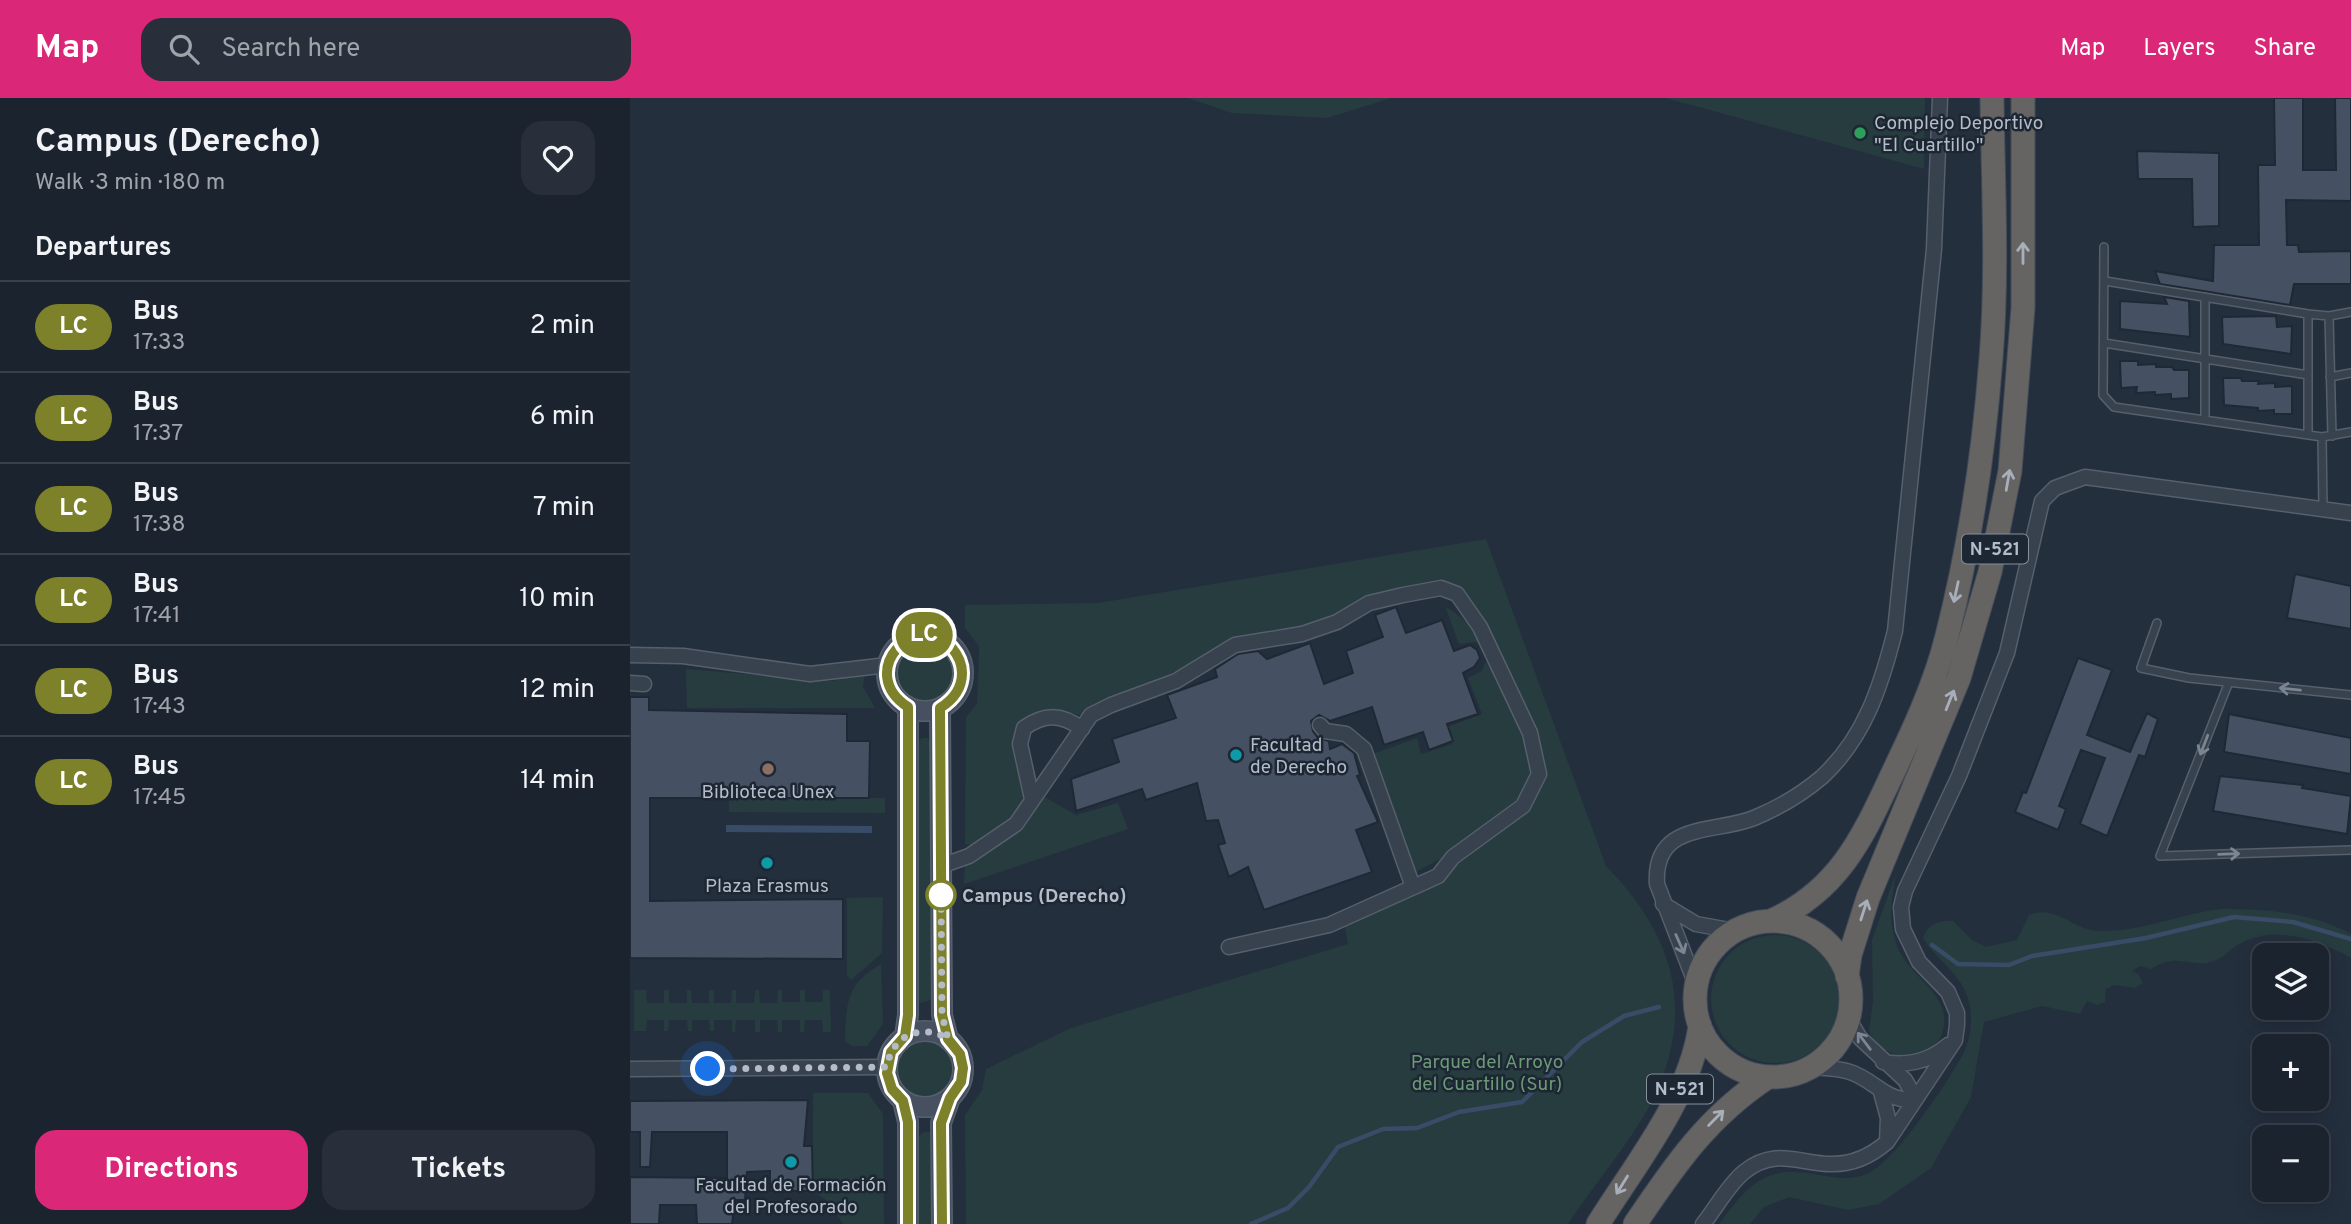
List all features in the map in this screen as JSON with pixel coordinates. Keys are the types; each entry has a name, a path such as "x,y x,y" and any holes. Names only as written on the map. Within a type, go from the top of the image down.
{"highway":[{"name":"N-521","path":"1598,1224 1671,1107 1690,1066 1700,1026 1696,985 1710,954 1735,931 1771,920 1806,903 1828,885 1870,822 1914,729 1947,638 1982,455 1992,356 1992,98"},
{"name":"N-521","path":"1700,1026 1709,1044 1722,1058 1739,1069 1768,1077 1790,1075 1811,1067 1835,1046 1848,1018 1851,1001 1847,976 1850,955 1868,898 1959,678 1990,572 2010,471 2023,308 2023,98"},
{"name":"N-521","path":"1771,920 1803,928 1823,940 1838,958 1847,976"},
{"name":"N-521","path":"1635,1224 1672,1169 1715,1117 1768,1077"}],"main road":[{"path":"915,636 933,636 949,644 959,658 962,676 957,692 940,708 924,711 908,707 891,690 888,665 896,649 915,636"},
{"path":"905,1036 908,1015 908,707"},
{"path":"940,708 942,1015 948,1039 960,1054 963,1068 959,1087 950,1098 941,1123 942,1224"},
{"path":"908,1224 908,1122 903,1101 890,1084 887,1067 894,1047 905,1036 926,1031 948,1039"},
{"path":"903,1101 927,1108 950,1098"}],"street":[{"path":"1696,985 1662,904 1656,871 1664,850 1677,838 1702,828 1753,818 1800,794 1839,760 1853,741 1881,682 1895,631 1934,249 1940,98"},
{"path":"1703,1224 1744,1172 1765,1162 1790,1156 1831,1165 1851,1162 1874,1153 1888,1142 1955,1040 1957,1013 1948,992 1919,962 1903,929 1901,907 1905,891 1959,776 2007,653 2042,501 2055,488 2085,477 2351,513"},
{"path":"941,866 970,856 1016,824 1091,715 1176,681 1235,645 1302,634 1337,622 1369,603 1403,595 1441,588 1457,594 1480,627 1531,733 1539,774 1523,806 1453,857 1438,876 1329,925 1229,947"},
{"path":"630,655 683,656 810,674 888,665"},
{"path":"1032,799 1020,744 1024,728 1037,719 1051,716 1070,720 1082,729"},
{"path":"1320,725 1325,731 1354,738 1364,748 1413,887"},
{"path":"1662,904 1696,925 1735,931"},
{"path":"1848,1018 1860,1038 1882,1062 1905,1080 1916,1099"},
{"path":"1882,1062 1902,1065 1921,1061 1939,1054 1955,1040"},
{"path":"630,1069 887,1067"},
{"path":"1811,1067 1849,1071 1866,1079 1881,1092 1904,1101 1916,1099"},
{"path":"1881,1092 1888,1118 1888,1142"}],"lane":[{"path":"2104,247 2103,395 2114,407 2322,437 2351,432"},
{"path":"2105,281 2308,314 2329,316 2351,312"},
{"path":"2205,297 2205,420"},
{"path":"2308,314 2308,435"},
{"path":"2329,316 2332,436"},
{"path":"2104,343 2308,375"},
{"path":"2330,377 2351,373"},
{"path":"2322,437 2323,510"},
{"path":"2157,623 2141,668 2164,674 2351,695"},
{"path":"2229,682 2160,856 2351,850"}],"green space":[{"path":"1188,98 1391,98 1327,118 1232,113"},
{"name":"Complejo Deportivo \"El Cuartillo\"","path":"1666,98 1925,98 1924,169"},
{"name":"Parque del Arroyo del Cuartillo (Sur)","path":"1486,539 1606,866 1629,891 1661,945 1671,973 1675,1002 1674,1032 1667,1063 1655,1095 1626,1143 1568,1224 966,1224 965,1115 982,1090 986,1069 1071,1028 1348,944 1344,922 1436,882 1526,808 1543,771 1465,603 1431,588 1339,621 1237,643 1080,715 1056,710 1025,722 1023,801 1010,822 974,846 965,844 966,717 977,704 979,646 965,628 965,605 1098,603"},
{"path":"1445,606 1476,628 1522,730 1531,763 1529,782 1519,800 1457,850 1414,873 1370,755 1417,738 1421,754 1452,744 1447,727 1482,714 1468,678 1482,671 1487,658 1477,642 1459,644"},
{"path":"925,644 936,646 945,652 951,661 951,683 945,692 936,698 925,700 914,698 905,692 899,683 897,672 899,661 905,652 914,646"},
{"path":"686,669 832,681 865,673 863,687 875,708 687,708"},
{"path":"922,738 928,738 932,743 934,999 921,1003 916,998 915,744"},
{"path":"1043,796 1076,815 1118,803 1128,829 964,884 965,864"},
{"path":"729,797 885,798 885,813 729,812"},
{"path":"1896,873 1891,911 1898,948 1903,958 1935,994 1944,1014 1940,1038 1932,1048 1911,1056 1887,1051 1869,1031 1873,1001 1872,940"},
{"path":"883,897 882,953 851,980 847,975 847,898"},
{"path":"2221,909 2304,916 2351,934 2351,958 2329,948 2329,943 2269,935 2241,943 2214,961 2169,961 2151,969 2140,966 2132,971 2138,974 2143,983 2135,988 2114,985 2106,989 2105,1002 2097,1005 2087,1001 2080,1014 2042,1006 1984,1022 1971,1097 1931,1168 1879,1204 1848,1210 1789,1197 1764,1207 1750,1224 1719,1224 1750,1188 1772,1175 1801,1172 1844,1178 1867,1174 1878,1167 1905,1139 1946,1083 1968,1042 1970,1008 1961,984 1923,938 1931,926 1938,922 1953,921 1972,940 1986,947 2017,940 2029,915 2039,912 2056,915 2080,927 2099,931 2130,929"},
{"path":"1775,935 1799,940 1820,954 1834,975 1839,999 1834,1023 1820,1044 1799,1058 1775,1063 1751,1058 1730,1044 1716,1023 1711,999 1716,975 1730,954 1751,940"},
{"path":"881,964 883,1024 867,1046 852,1046 845,1041 850,996 861,979"},
{"path":"634,990 646,990 647,1003 664,1003 664,990 669,990 669,1003 687,1003 687,990 691,990 692,1003 709,1003 709,990 714,990 714,1003 731,1003 732,990 736,990 736,1003 754,1003 755,990 759,990 760,1003 777,1003 778,990 782,990 782,1002 800,1002 800,990 805,990 805,1002 822,1002 823,990 830,990 831,1032 823,1032 822,1020 805,1020 804,1032 800,1032 800,1020 782,1020 782,1032 778,1032 777,1020 760,1020 760,1032 755,1032 755,1020 736,1020 735,1032 732,1032 732,1020 714,1020 714,1031 710,1031 709,1020 692,1020 692,1031 688,1031 687,1020 669,1020 668,1031 664,1031 664,1020 647,1020 646,1031 634,1031"},
{"path":"925,1041 941,1046 949,1054 954,1070 949,1086 941,1094 925,1099 909,1094 901,1086 896,1070 901,1054 909,1046"},
{"path":"813,1093 868,1093 883,1114 884,1224 843,1224 830,1203 813,1191"},
{"path":"924,1132 930,1132 934,1137 934,1224 917,1224 917,1138"}],"water":[{"path":"726,825 872,826 872,833 726,832"}],"building":[{"path":"2274,98 2303,98 2303,170 2336,170 2335,98 2351,98 2351,201 2286,200 2287,245 2298,245 2299,252 2351,251 2351,284 2294,284 2290,305 2160,284 2155,271 2213,281 2214,245 2259,245 2258,165 2275,165"},
{"path":"2137,151 2219,153 2219,226 2193,227 2192,179 2138,179"},
{"path":"2164,297 2189,301 2190,337 2120,329 2120,301 2167,304"},
{"path":"2276,316 2277,327 2292,326 2291,354 2223,344 2222,317"},
{"path":"2120,361 2138,361 2138,365 2156,364 2156,367 2189,370 2189,398 2171,399 2171,394 2136,393 2137,387 2121,388"},
{"path":"2223,378 2259,381 2258,384 2275,383 2275,387 2292,386 2292,414 2274,414 2274,410 2258,411 2258,408 2224,405"},
{"path":"2295,574 2351,586 2351,629 2287,618"},
{"name":"Facultad de Derecho","path":"1396,607 1406,633 1442,620 1454,651 1470,645 1477,650 1480,658 1474,667 1463,673 1478,714 1447,724 1453,741 1429,750 1423,732 1384,745 1372,707 1330,721 1319,715 1311,721 1313,731 1318,738 1329,741 1330,749 1342,744 1354,753 1360,775 1357,776 1378,822 1356,830 1372,872 1264,910 1248,867 1229,877 1218,845 1225,843 1218,820 1206,821 1197,783 1146,800 1142,789 1076,811 1071,779 1119,762 1112,739 1176,718 1167,695 1217,677 1215,669 1238,654 1258,651 1267,659 1310,643 1324,684 1353,673 1346,651 1383,637 1375,615"},
{"path":"2078,658 2112,670 2087,735 2130,752 2147,713 2158,719 2145,757 2139,755 2107,836 2080,824 2105,758 2081,750 2059,806 2066,809 2058,830 2015,812 2023,792 2026,793"},
{"path":"630,697 649,697 649,710 847,714 847,741 870,741 869,798 650,798 650,901 843,899 843,959 630,958"},
{"path":"2229,714 2351,738 2351,774 2224,752"},
{"path":"2220,776 2303,785 2302,788 2351,796 2347,834 2213,811"},
{"name":"Facultad de Formación del Profesorado","path":"808,1100 804,1146 812,1146 813,1191 770,1191 770,1171 747,1172 745,1200 735,1200 732,1224 697,1224 696,1205 660,1205 659,1224 630,1224 630,1177 727,1178 727,1132 652,1132 650,1167 640,1167 640,1132 630,1132 630,1101"}],"waterway":[{"path":"1932,945 1958,964 2009,965 2032,956 2146,938 2234,917 2293,922 2351,939"},
{"path":"1251,1224 1288,1208 1309,1187 1338,1147 1383,1129 1417,1128 1459,1112 1522,1102 1582,1042 1624,1016 1659,1007"}],"bus line":[{"name":"LC","path":"908,1224 908,1122 903,1101 892,1089 887,1073 891,1052 905,1036 908,1015 908,707 898,700 891,690 887,671 896,649 904,641 921,635 939,638 949,644 959,658 962,670 960,687 950,702 940,708 942,1015 948,1039 960,1054 963,1068 961,1082 950,1098 941,1123 942,1224"}],"place":[{"name":"Complejo Deportivo \"El Cuartillo\"","path":"1860,133"},
{"name":"Facultad de Derecho","path":"1236,755"},
{"name":"Biblioteca Unex","path":"768,769"},
{"name":"Plaza Erasmus","path":"767,863"},
{"name":"Campus (Derecho)","path":"941,895"},
{"name":"Facultad de Formación del Profesorado","path":"791,1162"}],"route":[{"path":"708,1069 887,1067 894,1047 905,1036 926,1031 948,1039 942,1015 941,891 941,895"}]}
